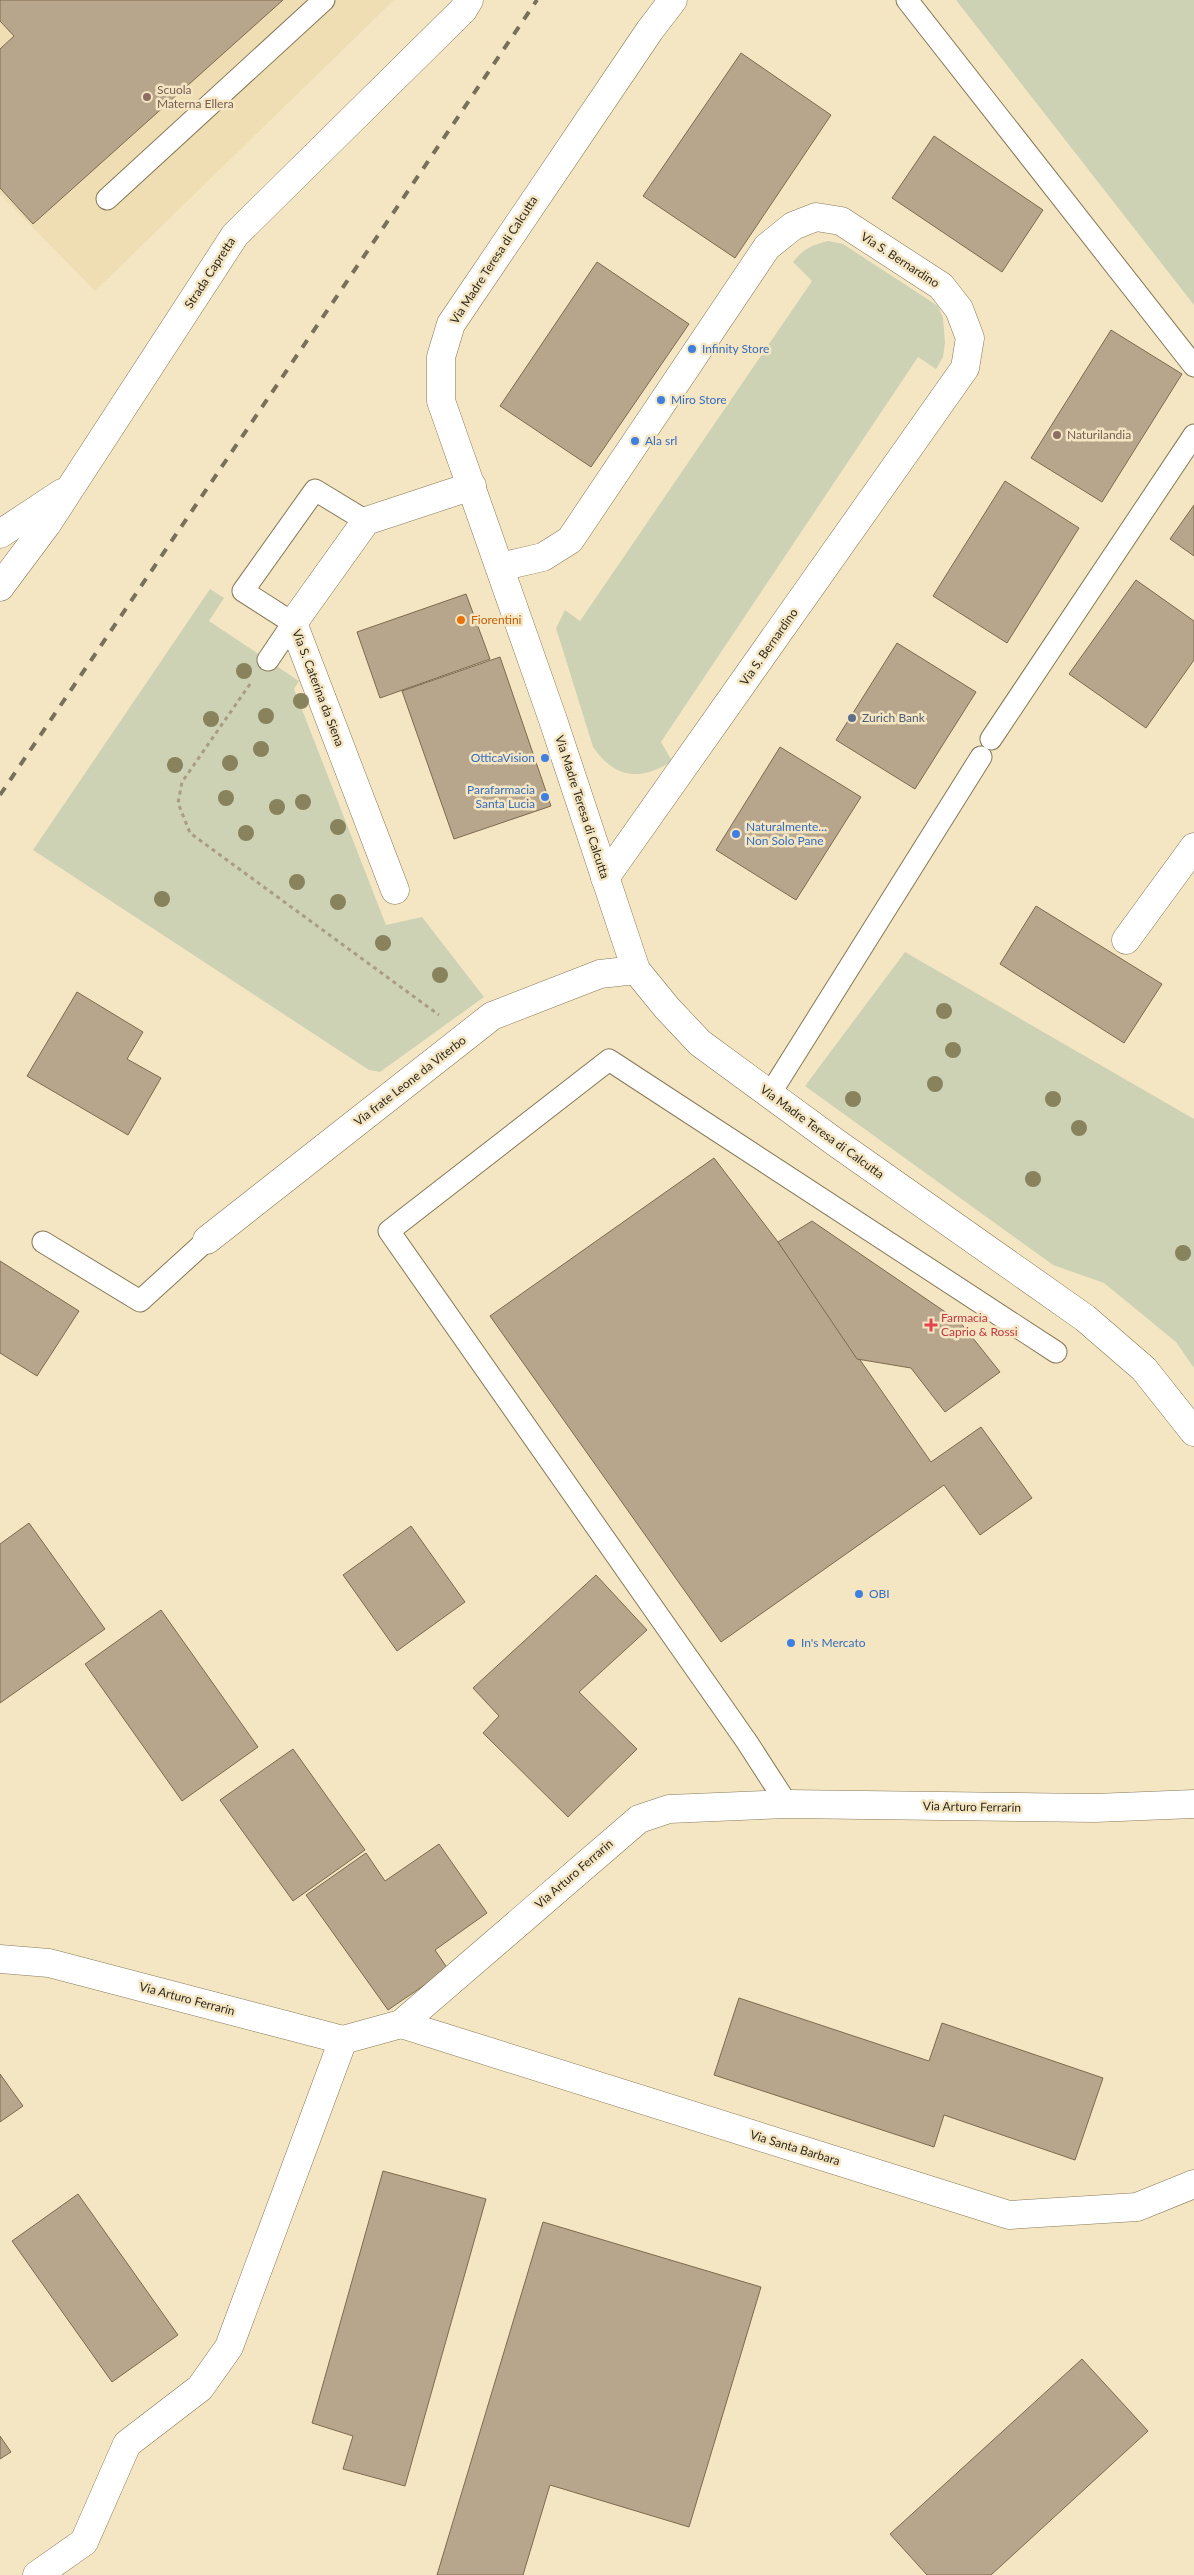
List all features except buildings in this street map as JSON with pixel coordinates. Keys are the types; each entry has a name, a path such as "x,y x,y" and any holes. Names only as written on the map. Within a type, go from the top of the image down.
{"street":[{"name":"Strada Capretta","path":"0,587 70,488 235,235 464,10 469,0"},
{"path":"650,30 659,0"},
{"name":"Via Madre Teresa di Calcutta","path":"673,0 650,30 451,324 441,357 441,401 500,567 636,970 667,1008 700,1043 835,1142 1085,1318 1144,1369 1194,1432"},
{"name":"Via S. Bernardino","path":"500,567 543,557 570,540 768,247 793,226 816,217 841,221 941,286 959,309 970,338 965,368 605,878"},
{"path":"366,521 472,486"},
{"path":"0,534 70,488"},
{"name":"Via S. Caterina da Siena","path":"366,521 293,623 395,890"},
{"path":"1126,940 1194,846"},
{"name":"Via frate Leone da Viterbo","path":"207,1240 492,1016 600,974 636,970"},
{"name":"Via Arturo Ferrarin","path":"0,1959 49,1963 343,2040 401,2024 639,1819 669,1809 787,1804 1095,1808 1194,1804"},
{"name":"Via Santa Barbara","path":"401,2024 1009,2215 1137,2207 1194,2184"},
{"path":"37,2575 84,2542 127,2444 200,2388 230,2346 343,2040"}],"lane":[{"path":"107,200 324,0"},
{"path":"907,0 1194,366"},
{"path":"770,1094 986,748 1194,435"},
{"path":"268,660 293,623 243,591 315,490 366,521"},
{"path":"787,1804 741,1734 389,1231 609,1060 1056,1352"},
{"path":"43,1242 140,1302 207,1240"}],"path":[{"path":"268,660 182,782 178,803 190,832 468,1036"}],"shaded area":[{"name":"Scuola Materna Ellera","path":"0,0 394,0 95,291 0,194"}],"green space":[{"path":"956,0 1194,0 1194,305"},
{"path":"828,241 843,244 938,306 943,318 945,343 943,357 936,369 918,357 661,742 672,761 650,772 629,774 619,771 601,757 593,747 556,628 565,610 580,621 812,281 793,262 808,248"},
{"path":"210,589 224,598 209,621 299,681 294,689 386,925 422,917 484,997 380,1072 369,1070 33,850"},
{"path":"905,952 1194,1119 1194,1368 1176,1342 1104,1283 1053,1265 805,1086"}],"railway":[{"path":"0,795 537,0"}],"place":[{"name":"Scuola Materna Ellera","path":"147,97"},
{"name":"Infinity Store","path":"692,349"},
{"name":"Miro Store","path":"661,400"},
{"name":"Naturilandia","path":"1057,435"},
{"name":"Ala srl","path":"635,441"},
{"name":"Fiorentini","path":"461,620"},
{"name":"Zurich Bank","path":"852,718"},
{"name":"OtticaVision","path":"545,758"},
{"name":"Parafarmacia Santa Lucia","path":"545,797"},
{"name":"Naturalmente... Non Solo Pane","path":"736,834"},
{"name":"Farmacia Caprio & Rossi","path":"931,1325"},
{"name":"OBI","path":"859,1594"},
{"name":"In's Mercato","path":"791,1643"}]}
